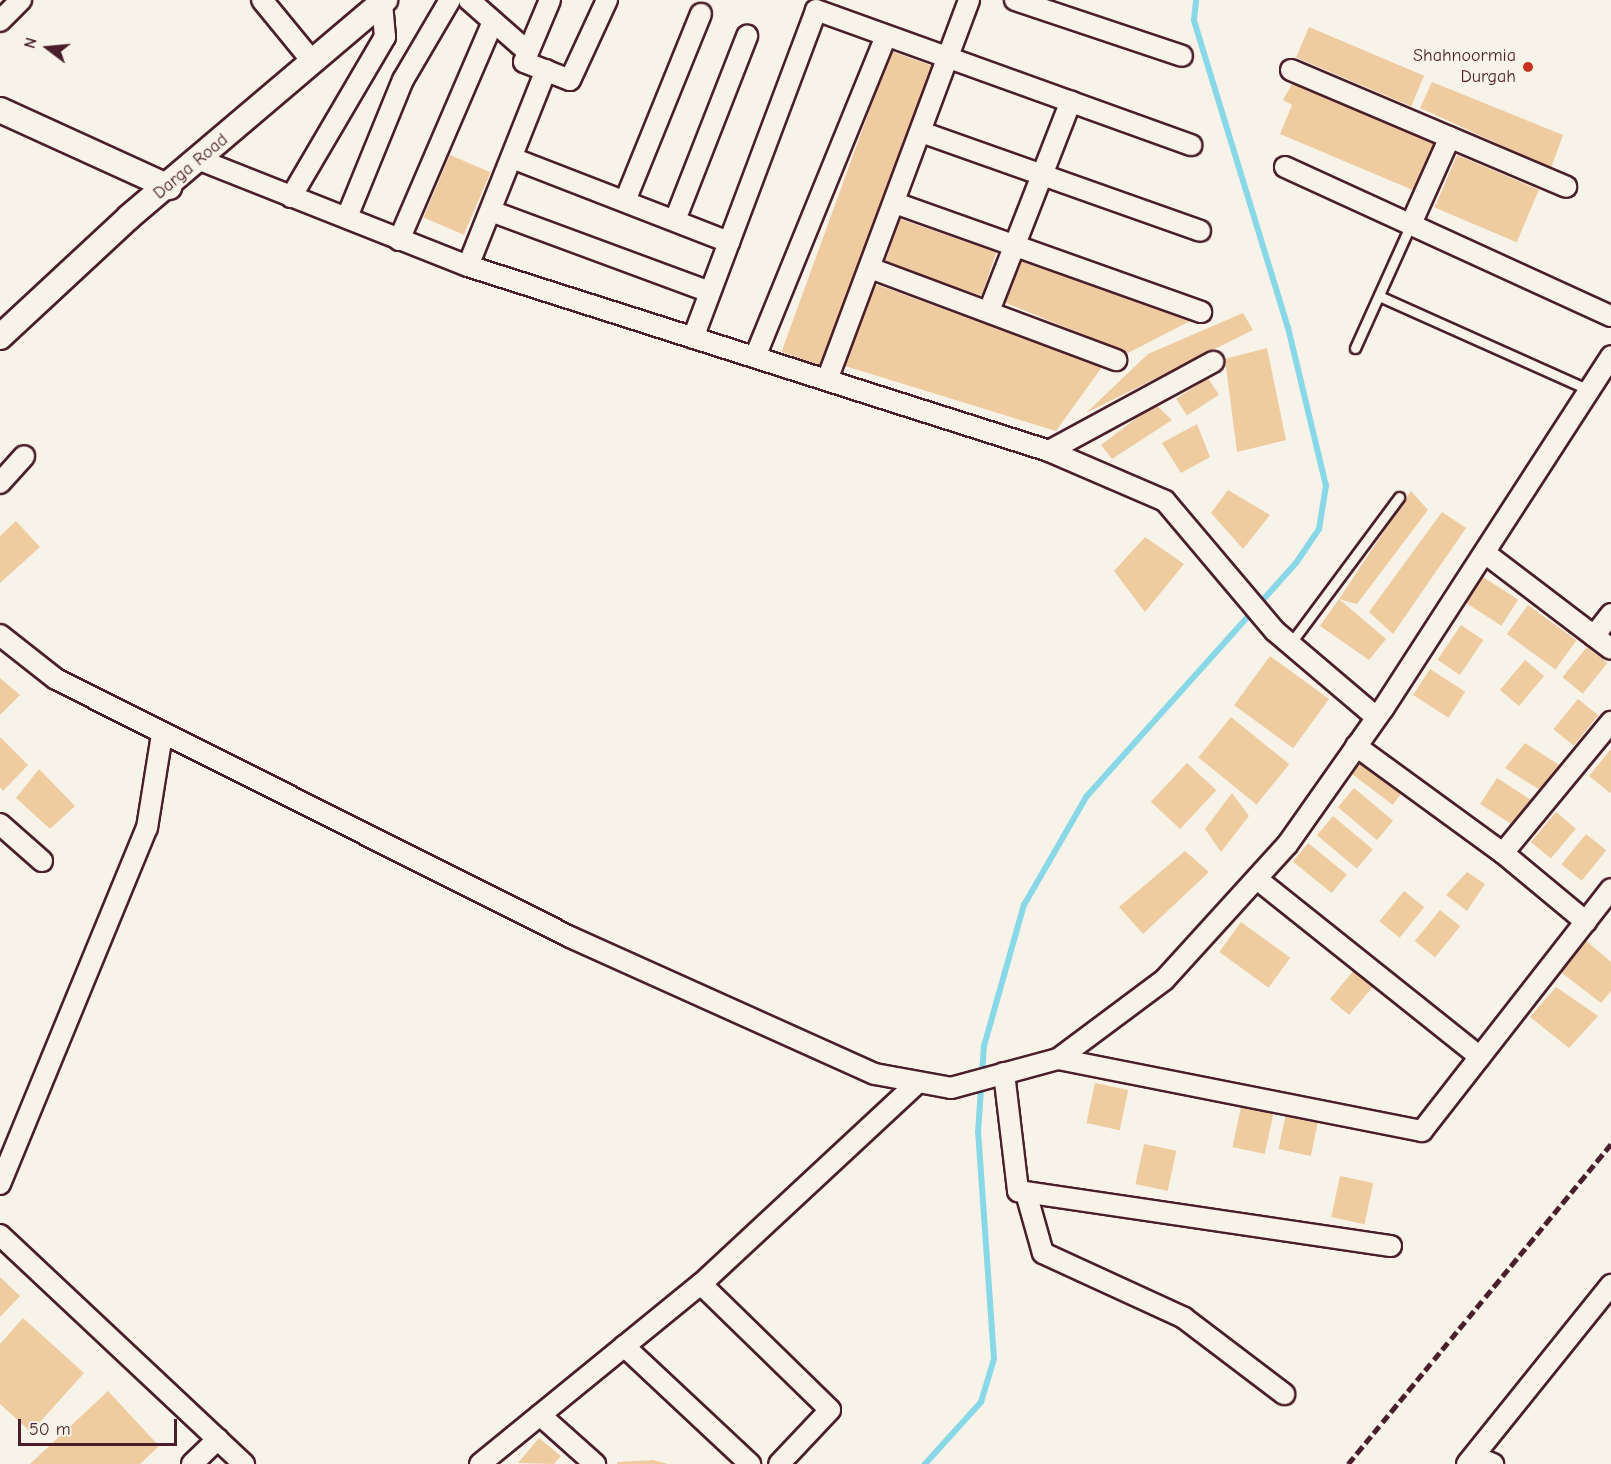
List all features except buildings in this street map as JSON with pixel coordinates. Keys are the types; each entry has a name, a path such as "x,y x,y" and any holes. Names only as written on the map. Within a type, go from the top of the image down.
{"street":[{"path":"0,21 21,0"},
{"path":"262,0 313,62"},
{"path":"347,217 402,80 450,0"},
{"path":"469,0 526,50"},
{"path":"550,0 526,50 524,62 570,80 607,0"},
{"path":"827,380 950,57 969,0"},
{"path":"1015,0 1182,56"},
{"path":"291,197 385,37 384,1"},
{"name":"Darga Road","path":"0,337 384,1"},
{"path":"693,338 816,10 1191,145"},
{"path":"625,201 701,14"},
{"path":"399,240 493,22"},
{"path":"675,220 747,36"},
{"path":"755,357 886,36"},
{"path":"468,266 546,70"},
{"path":"1292,70 1566,187"},
{"path":"989,311 1071,101"},
{"path":"0,110 169,187"},
{"path":"921,132 1200,231"},
{"path":"1411,224 1450,137"},
{"path":"512,158 729,242"},
{"path":"200,160 468,266 1049,451 1165,501 1227,580 1275,631 1376,717"},
{"path":"1285,167 1611,316"},
{"path":"895,203 1014,248 1201,312"},
{"path":"490,211 710,292"},
{"path":"870,268 1116,360"},
{"path":"0,635 56,679 570,937 875,1074 951,1088 1058,1059 1164,980 1257,879 1287,845 1376,717 1591,391 1611,356"},
{"path":"1049,451 1213,362"},
{"path":"0,483 24,456"},
{"path":"1485,553 1611,649"},
{"path":"1594,636 1611,614"},
{"path":"1503,853 1611,722"},
{"path":"0,1184 147,828 162,734"},
{"path":"1356,746 1503,853 1586,922"},
{"path":"0,824 42,861"},
{"path":"1257,879 1480,1057"},
{"path":"1058,1059 1422,1131 1611,889"},
{"path":"1000,1074 1013,1184 1026,1193 1391,1246"},
{"path":"480,1464 701,1284 918,1082"},
{"path":"1026,1193 1043,1253 1184,1318 1284,1394"},
{"path":"0,1235 244,1464"},
{"path":"701,1284 830,1410 779,1464"},
{"path":"1492,1464 1471,1460 1611,1285"},
{"path":"624,1346 750,1464"},
{"path":"540,1415 595,1464"},
{"path":"192,1464 218,1439"}],"lane":[{"path":"1355,348 1411,224"},
{"path":"1379,296 1591,391"},
{"path":"1290,644 1399,497"}],"waterway":[{"path":"925,1464 981,1402 994,1359 978,1133 984,1046 1024,905 1086,797 1296,563 1319,529 1326,486 1288,328 1194,20 1196,0"}],"railway":[{"path":"1348,1464 1611,1144"}],"place":[{"name":"Shahnoormia Durgah","path":"1528,67"}]}
